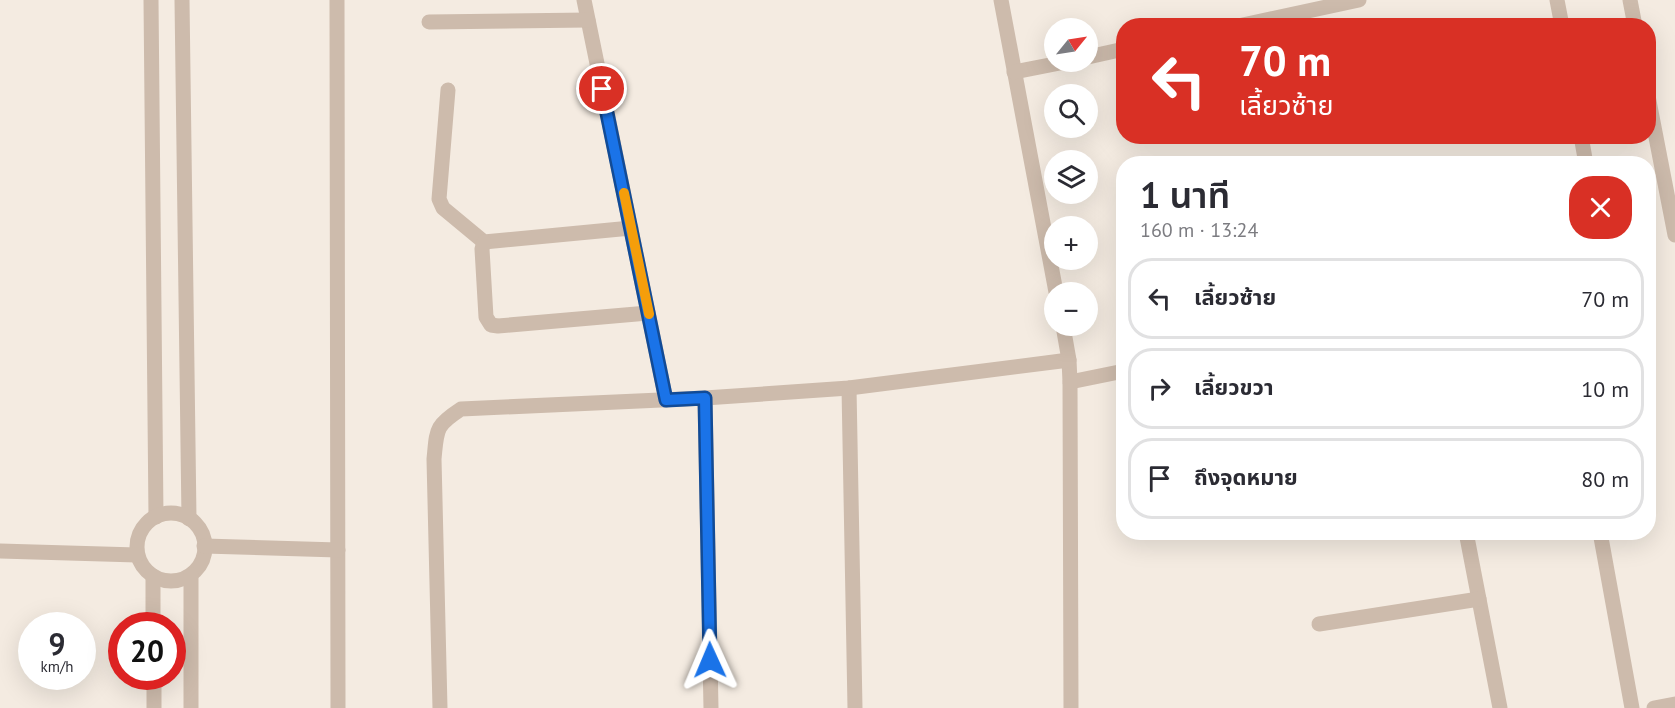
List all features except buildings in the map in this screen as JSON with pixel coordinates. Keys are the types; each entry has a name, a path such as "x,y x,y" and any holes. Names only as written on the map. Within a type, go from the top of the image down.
{"street":[{"path":"151,0 156,517"},
{"path":"182,0 189,519"},
{"path":"337,0 338,708"},
{"path":"584,0 666,400"},
{"path":"1001,0 1054,282"},
{"path":"1275,18 1359,0"},
{"path":"1557,0 1560,18"},
{"path":"1630,0 1633,18"},
{"path":"429,22 588,20"},
{"path":"1098,55 1116,51"},
{"path":"1014,72 1044,66"},
{"path":"448,90 439,198 443,208 484,242 631,228"},
{"path":"1656,137 1675,235"},
{"path":"484,242 482,249 486,317 491,325 648,313"},
{"path":"1065,336 1070,381 1071,708"},
{"path":"440,708 434,459 436,430 447,418 461,409 705,398 849,388 1069,360"},
{"path":"1070,381 1116,372"},
{"path":"849,388 855,708"},
{"path":"705,398 711,708"},
{"path":"167,513 179,514 197,526 202,535 203,557 198,567 181,580 170,582 159,580 142,566 137,555 140,532 156,517 167,513"},
{"path":"1468,540 1500,708"},
{"path":"1601,540 1632,708"},
{"path":"204,546 338,550"},
{"path":"0,551 137,555"},
{"path":"190,575 191,708"},
{"path":"153,576 153,612"},
{"path":"1319,624 1479,599"},
{"path":"154,690 154,708"},
{"path":"1654,708 1675,704"}],"slow traffic":[{"path":"624,193 649,314"}],"route":[{"path":"602,89 666,400 705,398 710,660"}]}
